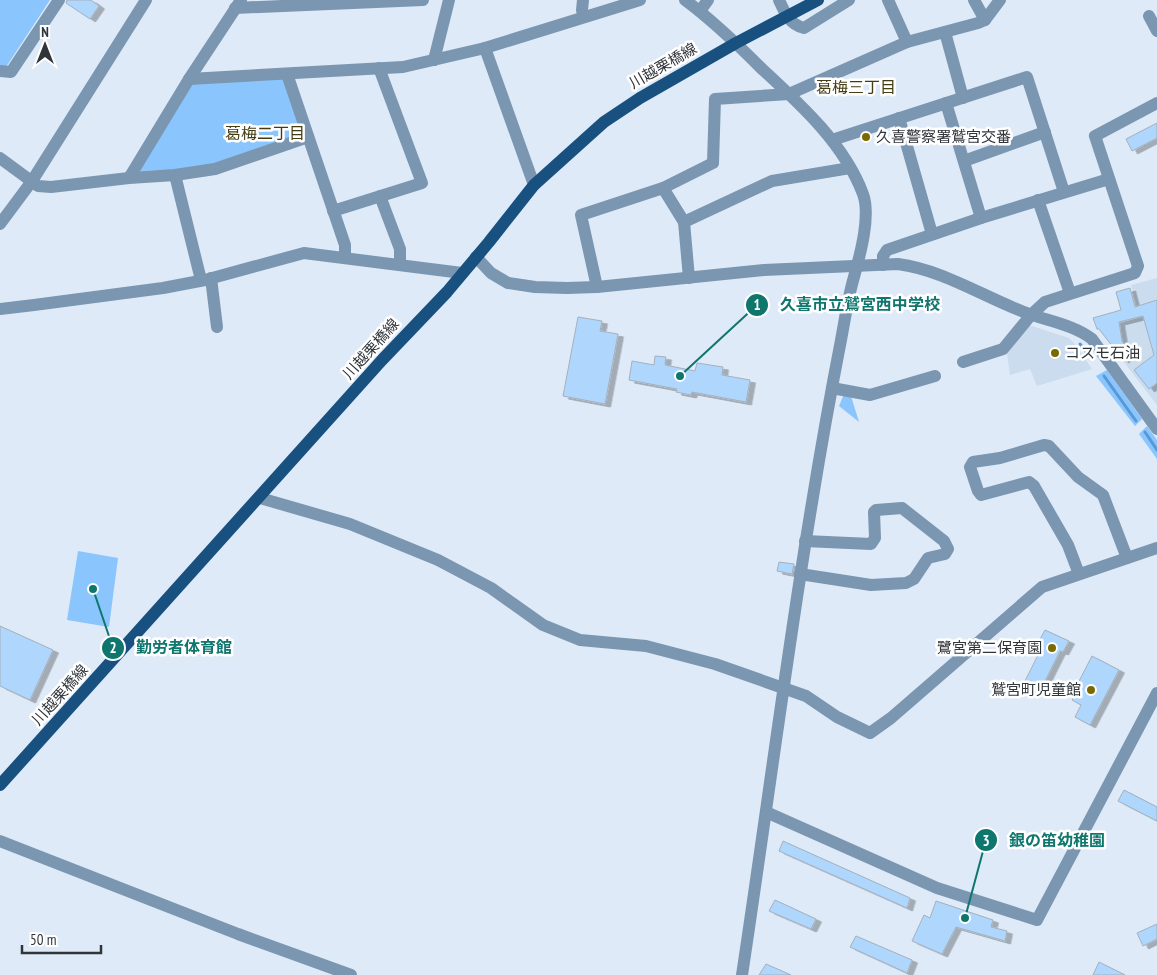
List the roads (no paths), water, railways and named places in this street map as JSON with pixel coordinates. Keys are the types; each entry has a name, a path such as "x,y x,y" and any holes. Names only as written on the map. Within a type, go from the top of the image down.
{"main road":[{"name":"川越栗橋線","path":"0,785 462,273 534,185 604,122 640,98 818,0"}],"street":[{"path":"0,71 11,72 59,0"},
{"path":"0,224 32,180 146,0"},
{"path":"129,178 189,79 238,4 423,0"},
{"path":"434,60 449,0"},
{"path":"583,0 584,17"},
{"path":"189,79 403,67 485,48 640,0"},
{"path":"685,0 700,11 789,94 832,140 850,168 864,196 865,212 860,255 832,388 805,541 782,688 742,975"},
{"path":"700,11 708,0"},
{"path":"779,0 786,18 798,27 804,28 849,0"},
{"path":"888,0 907,42"},
{"path":"974,0 985,20"},
{"path":"597,287 581,215 664,188 713,163 715,99 789,94 907,42 985,20 1000,0"},
{"path":"1149,16 1157,30"},
{"path":"945,32 963,98"},
{"path":"485,48 534,185"},
{"path":"332,211 422,183 379,68"},
{"path":"287,74 345,245 345,257"},
{"path":"832,140 1027,77 1064,192"},
{"path":"946,103 981,218"},
{"path":"963,362 1003,349 1045,302 1132,275 1138,270 1095,136 1157,103"},
{"path":"898,118 932,234"},
{"path":"964,161 1044,132"},
{"path":"0,158 38,186 51,187 175,175 215,169 308,137"},
{"path":"684,222 772,181 850,168"},
{"path":"175,175 206,279 217,327"},
{"path":"883,265 883,256 887,250 981,218 1109,179"},
{"path":"664,188 684,222 689,278"},
{"path":"380,196 400,249 400,265"},
{"path":"1038,200 1070,293"},
{"path":"0,308 34,306 163,288 206,279 299,254 313,253 462,273"},
{"path":"476,257 491,273 508,283 534,287 597,287 764,270 883,265 910,266 938,274 1032,315 1076,329 1092,339 1157,429"},
{"path":"832,388 870,394 935,376"},
{"path":"1079,574 1068,545 1034,486 1029,482 981,495 970,468 973,462 1000,458 1044,445 1051,447 1078,477 1104,497 1127,558"},
{"path":"260,498 350,524 438,560 492,588 543,625 580,640 646,646 715,664 806,696 837,717 870,733 891,718 1042,587 1157,548"},
{"path":"800,574 871,585 906,583 914,578 928,558 948,552 944,541 902,508 876,510 874,512 874,538 871,544 805,541"},
{"path":"766,812 937,888 1037,920 1157,693"},
{"path":"0,841 238,934 351,975"}],"waterway":[{"path":"1080,344 1086,352"},
{"path":"1104,376 1136,421"},
{"path":"1145,432 1157,450"}],"place":[{"name":"久喜警察署鷲宮交番","path":"866,137"},
{"name":"コスモ石油","path":"1055,353"},
{"name":"久喜市立鷲宮西中学校","path":"680,376"},
{"name":"勤労者体育館","path":"93,589"},
{"name":"鷺宮第二保育園","path":"1052,648"},
{"name":"鷲宮町児童館","path":"1091,690"},
{"name":"銀の笛幼稚園","path":"965,918"}],"district":[{"name":"葛梅三丁目","path":"856,87"},
{"name":"葛梅二丁目","path":"265,133"}]}
